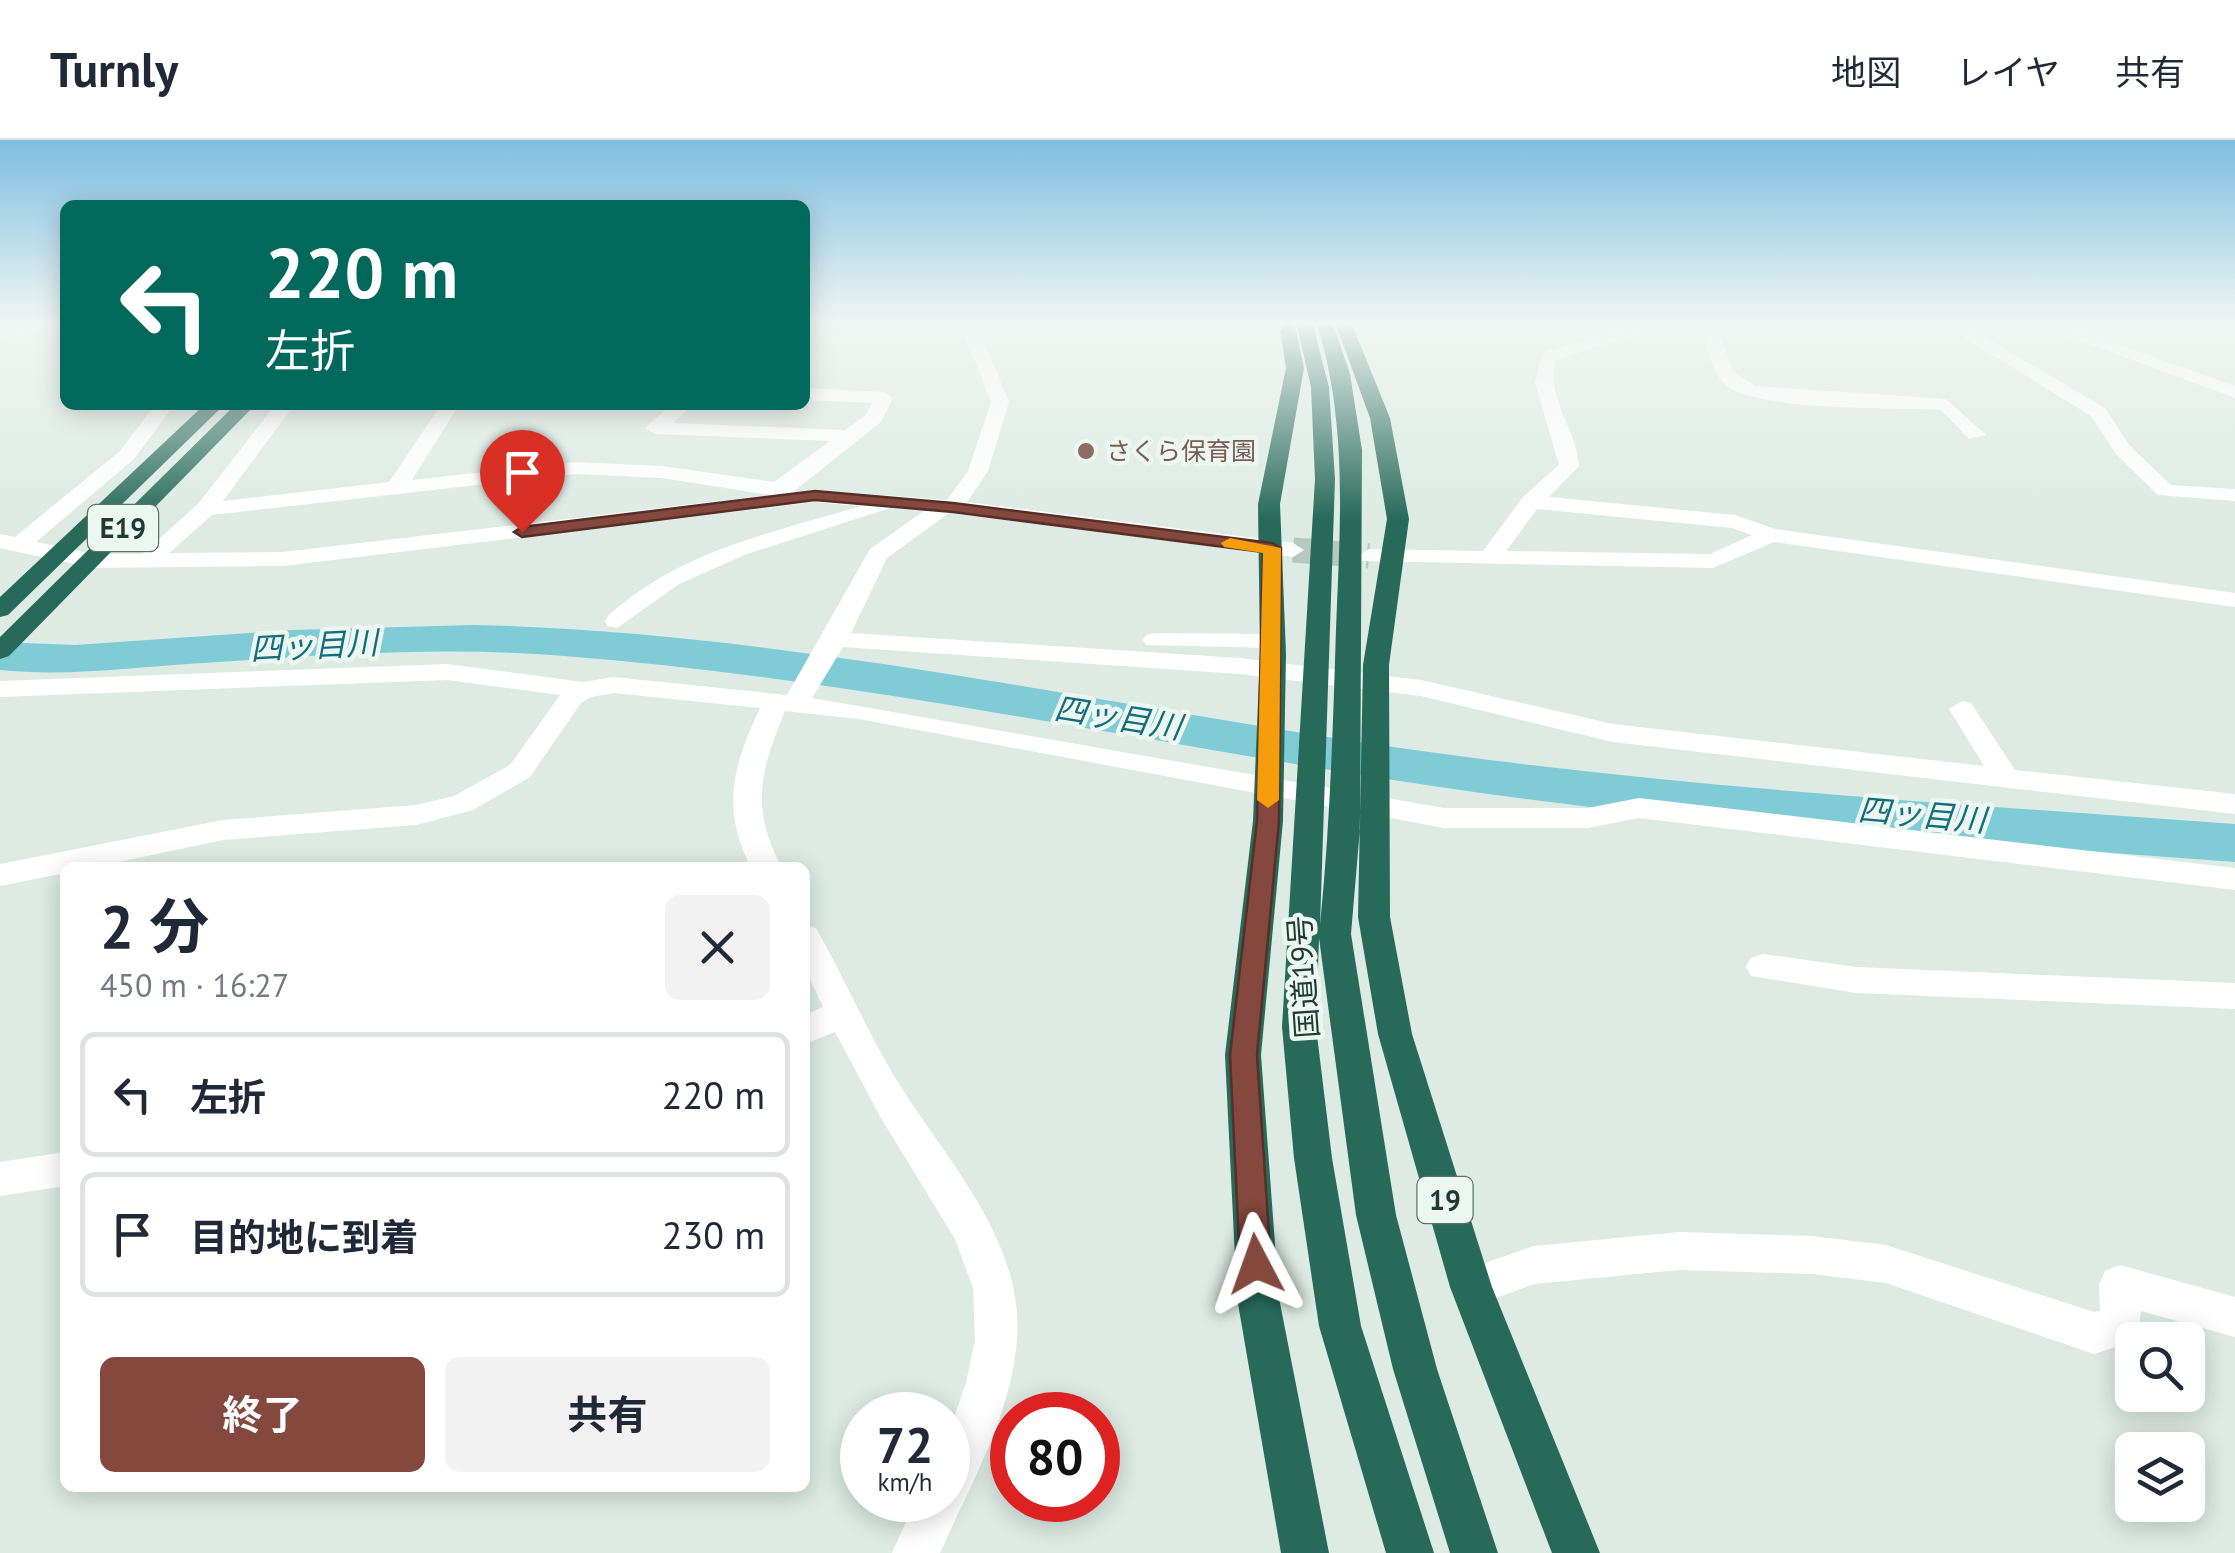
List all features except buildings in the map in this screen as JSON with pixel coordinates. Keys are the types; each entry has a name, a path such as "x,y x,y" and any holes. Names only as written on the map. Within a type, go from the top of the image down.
{"highway":[{"path":"1291,388 1269,504 1283,549 1272,647 1287,825 1244,1055 1258,1298 1305,1553"},
{"name":"国道19号","path":"1317,388 1326,430 1316,658 1287,825 1298,1027 1313,1158 1340,1326 1410,1553"},
{"name":"19","path":"1343,388 1352,450 1362,665 1360,830 1395,1034 1471,1286 1576,1553"},
{"name":"19","path":"1362,665 1380,556 1398,519 1380,418 1368,388"},
{"name":"E19","path":"0,610 210,410"},
{"name":"E19","path":"0,651 241,410"},
{"name":"国道19号","path":"1360,830 1335,934 1373,1197 1415,1369 1474,1553"}],"street":[{"path":"764,862 748,827 746,809 764,728 792,699 834,642 878,554 948,507 978,471 1000,402 994,388"},
{"path":"1489,558 1532,502 1569,466 1568,440 1545,388"},
{"path":"1747,388 1946,405 1976,435"},
{"path":"2058,388 2098,412 2123,450 2166,491 2235,495"},
{"path":"777,490 874,418 884,398 810,394"},
{"path":"9,544 127,455 161,410"},
{"path":"145,562 206,509 281,410"},
{"path":"396,488 447,410"},
{"path":"677,410 656,428 850,436"},
{"path":"206,509 575,468 662,472 815,496 948,507 1283,549"},
{"path":"9,544 92,561 284,560 815,496"},
{"path":"1532,502 1736,522 1772,535 2235,600"},
{"path":"617,621 637,598 674,574 888,504"},
{"path":"1380,556 1713,561 1772,535"},
{"path":"1045,651 1084,639 1272,647"},
{"path":"834,642 1045,651 1240,666 1422,688 1613,732 2235,804"},
{"path":"0,689 447,672 583,690 614,685 792,699 1444,818 1588,818 1639,808 2235,879"},
{"path":"64,862 223,830 390,818 452,806 492,790 520,771 562,708 583,690"},
{"path":"1962,710 2004,775"},
{"path":"0,875 60,863"},
{"path":"810,947 877,1080 966,1224 990,1276 997,1314 990,1374 981,1413 970,1437"},
{"path":"1764,968 1856,980 2235,996"},
{"path":"810,1028 845,1012"},
{"path":"0,1178 60,1170"},
{"path":"1471,1286 1534,1265 1679,1251 1812,1255 1886,1264 2094,1332 2120,1327 2120,1284 2235,1317"},
{"path":"916,1553 930,1522"}],"waterway":[{"name":"四ッ目川","path":"0,656 75,659 383,639 564,642 794,667 1366,759 1575,788 1857,815 2235,843"}],"tunnel":[{"path":"1293,550 1369,556"}],"slow traffic":[{"path":"1230,543 1272,548 1268,800"}],"place":[{"name":"さくら保育園","path":"1086,451"}],"route":[{"path":"522,532 815,496 953,508 1272,548 1268,821 1244,1055 1256,1264"}]}
